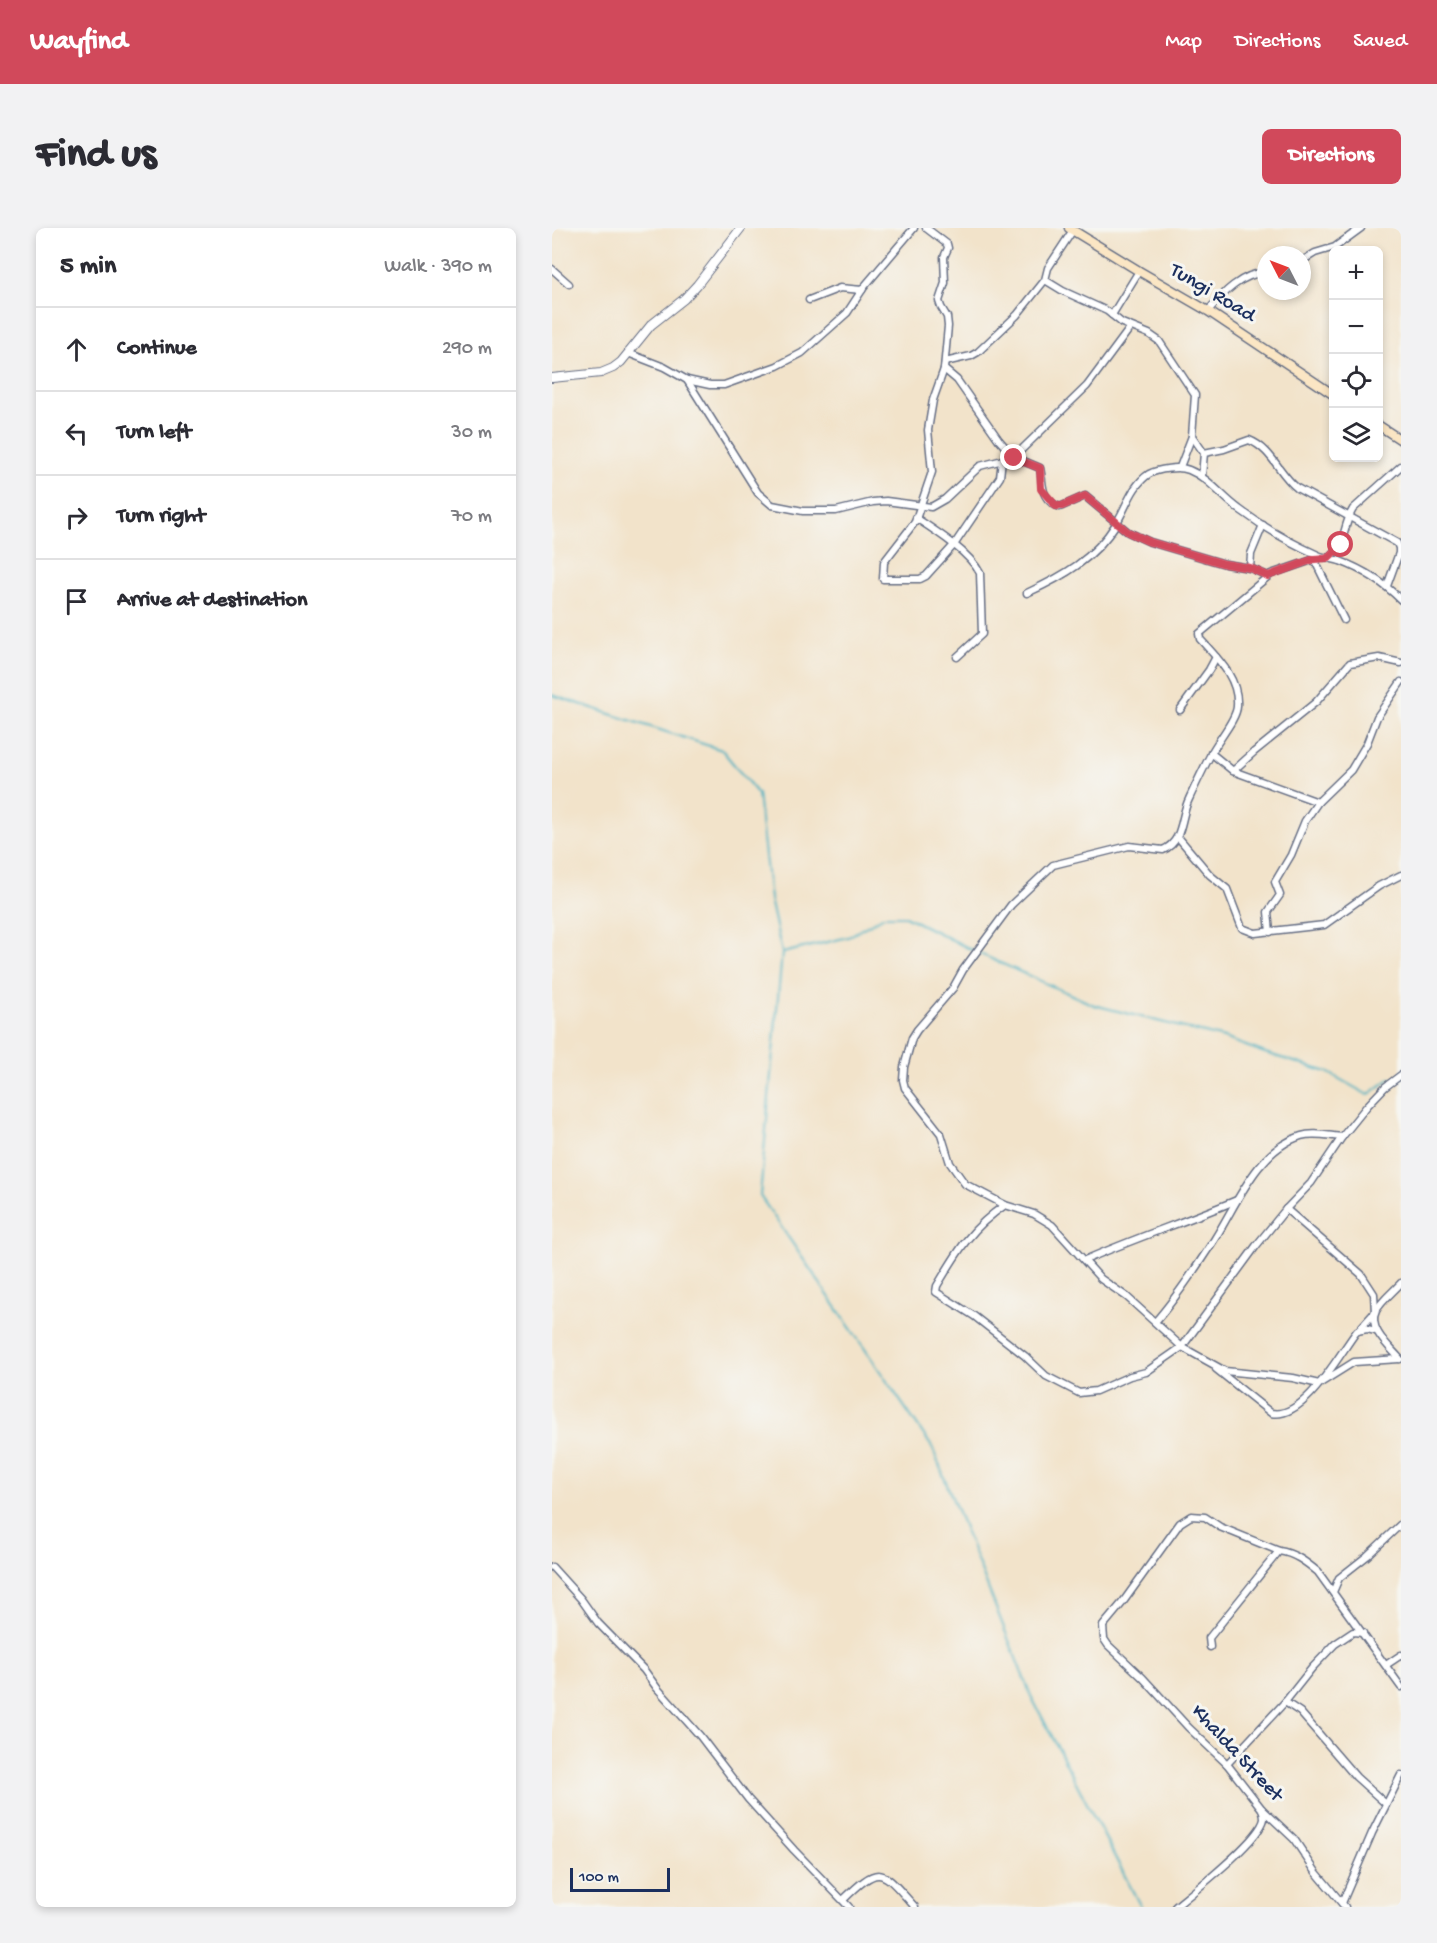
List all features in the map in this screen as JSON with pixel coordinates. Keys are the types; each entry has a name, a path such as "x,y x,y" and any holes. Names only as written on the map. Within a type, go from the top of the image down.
{"main road":[{"name":"Tungi Road","path":"1071,229 1139,272 1208,311 1329,392"},
{"path":"1383,428 1401,440"}],"street":[{"path":"552,378 607,371 621,362 651,325 691,292 741,228"},
{"path":"628,353 664,367 687,380 710,385 724,385 777,366 797,356 847,314 862,290 914,228"},
{"path":"926,228 948,245 944,257 945,283 939,301 948,321 945,365 933,400 928,430 932,472 916,518 885,559 883,579 924,578 954,545 1000,477 1002,460"},
{"path":"1311,255 1335,247 1361,228"},
{"path":"945,365 978,352 1017,315 1046,280 1048,268 1071,229"},
{"path":"552,269 569,284"},
{"path":"1112,315 1139,272"},
{"path":"1208,311 1226,289 1241,280 1257,275"},
{"path":"1046,280 1063,291 1107,311 1130,328 1149,334 1159,341 1195,395 1192,436 1180,467"},
{"path":"808,300 840,288 862,290"},
{"path":"687,380 758,493 772,505 804,511 836,511 886,501 931,507 980,466 1014,458 1087,386 1130,328"},
{"path":"945,365 1014,458 1040,468 1041,489 1054,505 1060,507 1085,496 1128,532 1150,542 1225,564 1250,568 1268,576"},
{"path":"1192,436 1204,453 1202,476"},
{"path":"1204,453 1249,440 1269,454 1297,488 1399,545 1399,553 1387,586"},
{"path":"1401,466 1349,516 1341,545 1324,557 1268,576 1199,634 1200,639 1216,657 1235,685 1238,705 1211,753 1182,813 1178,837 1174,842 1163,850 1129,846 1053,865 1011,905 963,970 953,988 912,1038 903,1072 907,1092 941,1134 950,1163 969,1187 1005,1205 1034,1214 1052,1225 1104,1281 1127,1297 1182,1347 1206,1362 1272,1413 1283,1414 1310,1395 1357,1331 1401,1282"},
{"path":"1028,593 1076,568 1097,548 1117,522 1130,498 1146,476 1153,472 1180,467 1202,476 1236,508 1263,525 1324,557 1358,568 1387,586 1401,600"},
{"path":"916,518 954,545 980,573 982,634 957,657"},
{"path":"1250,568 1251,554 1263,525"},
{"path":"1314,559 1344,620"},
{"path":"1180,710 1216,657"},
{"path":"1233,771 1316,702 1350,663 1379,658 1401,663"},
{"path":"1270,932 1268,912 1280,896 1275,882 1290,855 1302,825 1318,802 1352,770 1377,717 1401,682"},
{"path":"1211,753 1233,771 1318,802"},
{"path":"1178,837 1210,875 1227,889 1242,928 1248,932 1270,932 1324,925 1379,886 1401,875"},
{"path":"1005,1205 975,1229 960,1248 937,1286 936,1292 974,1316 1025,1356 1046,1376 1079,1393 1091,1392 1146,1372 1182,1347 1256,1246 1311,1183 1342,1137 1376,1096 1401,1075"},
{"path":"1155,1322 1171,1303 1258,1166 1286,1144 1302,1136 1342,1137"},
{"path":"1085,1260 1125,1242 1188,1221 1238,1200"},
{"path":"1286,1209 1361,1274 1374,1294 1376,1331"},
{"path":"1357,1331 1367,1329 1376,1331 1400,1359"},
{"path":"1206,1362 1231,1372 1293,1378 1319,1384 1354,1362 1400,1359"},
{"name":"Khalda Street","path":"1279,1551 1220,1527 1205,1517 1191,1516 1176,1528 1117,1610 1102,1626 1104,1639 1108,1646 1143,1678 1188,1727 1227,1764 1262,1809 1294,1839 1316,1872 1343,1905"},
{"path":"1333,1592 1339,1578 1367,1556 1401,1524"},
{"path":"1210,1647 1209,1638 1279,1551 1288,1552 1318,1572 1401,1687"},
{"path":"552,1567 581,1599 598,1623 644,1670 657,1689 700,1736 748,1799 849,1907"},
{"path":"1227,1764 1335,1644 1353,1632 1363,1633"},
{"path":"1386,1665 1401,1655"},
{"path":"1285,1702 1300,1712 1356,1777 1386,1804"},
{"path":"1343,1905 1386,1804 1401,1775"},
{"path":"1174,1907 1204,1884 1259,1829 1264,1820 1262,1809"},
{"path":"843,1900 867,1878 875,1874 886,1877 915,1907"}],"waterway":[{"path":"552,695 722,750 758,794 770,899 782,953 760,1196 932,1447 1031,1696 1141,1907"},
{"path":"783,953 848,937 884,916 905,916 976,952 1094,1005 1224,1038 1327,1072 1368,1095 1391,1078"}],"route":[{"path":"1014,458 1040,468 1041,489 1056,506 1060,507 1085,496 1128,532 1150,542 1225,564 1250,568 1268,576 1314,559 1328,558 1341,545"}]}
